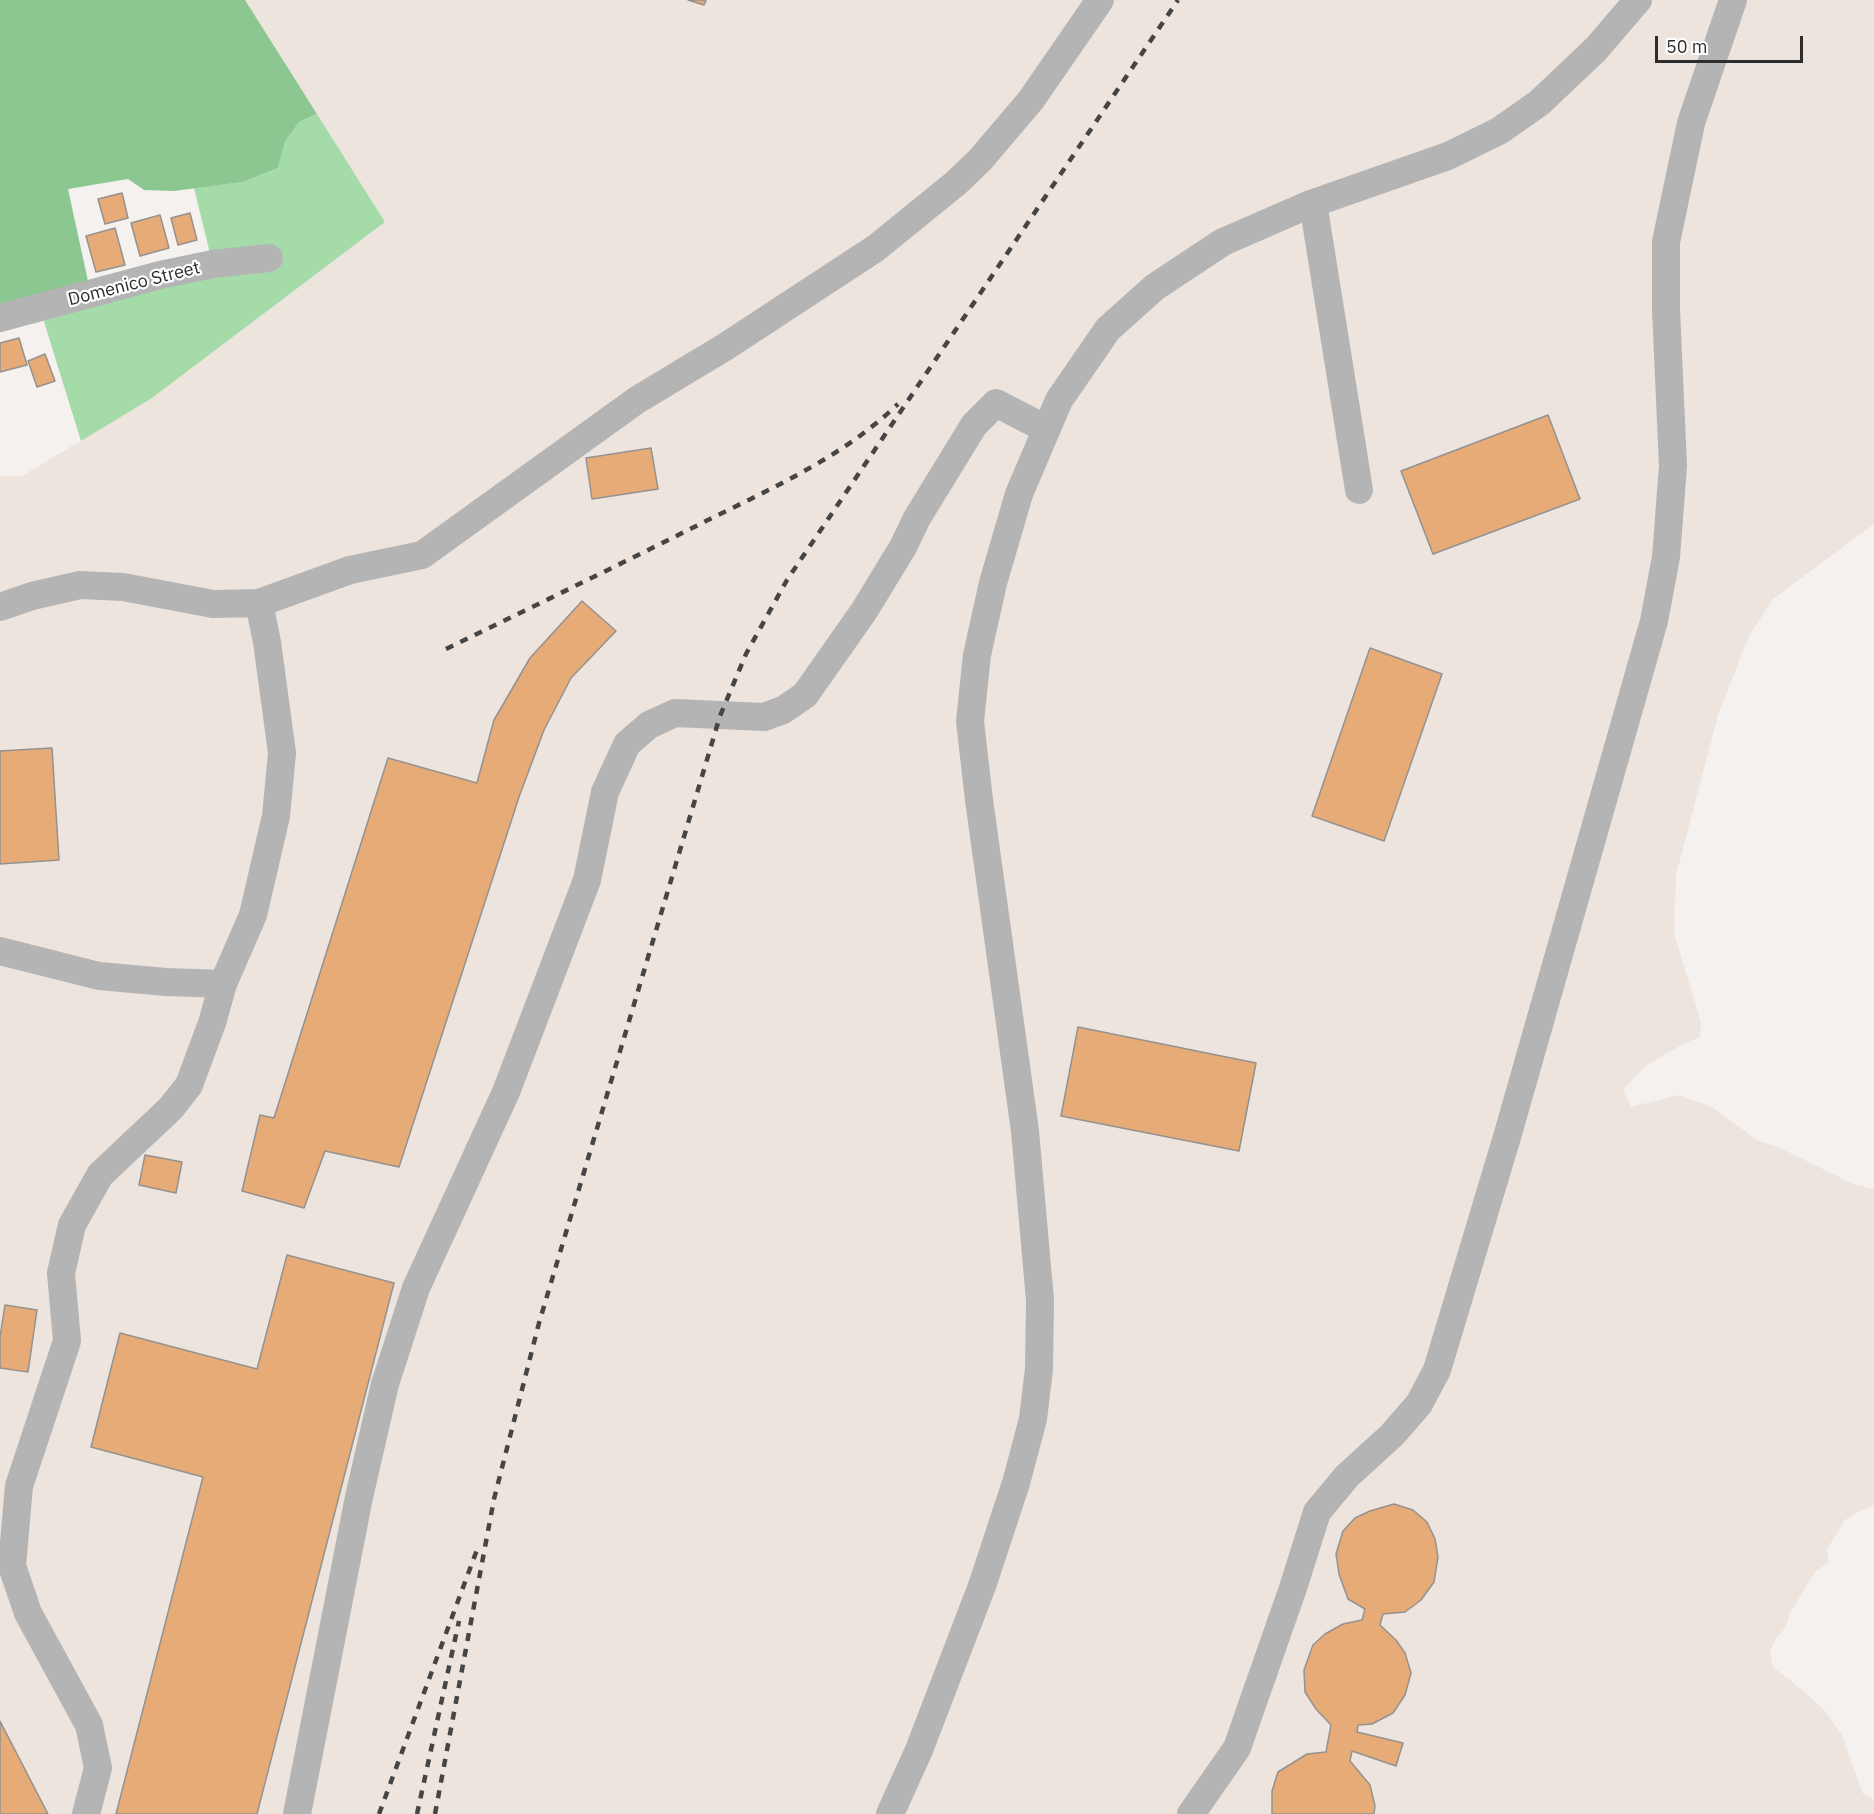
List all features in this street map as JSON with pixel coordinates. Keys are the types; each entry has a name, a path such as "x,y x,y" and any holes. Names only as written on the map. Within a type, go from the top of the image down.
{"street":[{"path":"0,608 32,596 80,585 123,587 213,604 259,603 350,570 422,555 638,400 725,347 876,248 957,183 980,160 1031,100 1100,0"},
{"path":"890,1814 919,1750 989,1563 1016,1483 1033,1419 1039,1370 1040,1300 1025,1131 970,721 977,655 993,583 1019,494 1059,399 1108,330 1155,287 1223,242 1313,203 1448,156 1499,131 1539,102 1596,49 1638,0"},
{"path":"1191,1814 1237,1748 1317,1512 1347,1476 1392,1435 1419,1404 1437,1370 1654,621 1666,557 1673,466 1666,310 1666,242 1691,123 1732,0"},
{"path":"1313,203 1359,490"},
{"name":"Domenico Street","path":"0,318 160,275 213,264 269,258"},
{"path":"297,1814 359,1497 385,1384 416,1288 506,1092 587,880 605,792 627,744 649,725 675,713 764,717 783,710 805,695 864,611 974,425 996,403 1046,429"},
{"path":"86,1814 98,1768 89,1725 28,1613 12,1566 19,1486 67,1341 61,1274 72,1225 100,1175 171,1108 189,1085 212,1023 223,984 253,915 276,816 282,753 267,642 259,603"},
{"path":"0,951 99,976 223,984"}],"shaded area":[{"path":"245,0 1874,0 1874,524 1773,599 1748,638 1718,715 1676,875 1674,933 1701,1022 1700,1037 1645,1066 1623,1090 1631,1107 1679,1095 1712,1107 1757,1140 1780,1148 1855,1185 1874,1189 1874,1505 1845,1520 1827,1549 1829,1562 1815,1572 1770,1652 1773,1667 1825,1711 1842,1735 1863,1794 1874,1800 1874,1814 0,1814 0,476 22,476 152,398 385,222"}],"green space":[{"path":"0,0 245,0 317,114 299,122 285,142 278,168 243,182 174,191 144,190 128,179 68,189 91,295 0,320"},
{"path":"317,114 385,222 152,398 81,441 40,309 213,266 194,188 243,182 278,168 285,142 299,122"}],"building":[{"path":"688,0 706,0 704,5"},
{"path":"122,193 128,218 105,224 98,199"},
{"path":"190,213 197,240 178,245 171,218"},
{"path":"160,215 169,248 140,256 131,223"},
{"path":"115,228 125,265 96,272 86,236"},
{"path":"19,338 27,365 0,372 0,343"},
{"path":"45,354 55,381 37,387 28,361"},
{"path":"1548,415 1580,499 1433,554 1401,471"},
{"path":"651,448 658,489 592,499 586,458"},
{"path":"582,601 616,631 571,678 544,730 519,797 399,1167 325,1151 304,1208 242,1191 260,1115 274,1118 388,758 477,783 494,720 530,658"},
{"path":"1370,648 1442,674 1384,841 1312,816"},
{"path":"52,748 59,860 0,864 0,751"},
{"path":"1078,1027 1256,1063 1239,1151 1061,1116"},
{"path":"145,1155 182,1162 176,1193 139,1185"},
{"path":"287,1255 394,1283 257,1814 116,1814 203,1477 91,1447 120,1333 257,1369"},
{"path":"5,1305 37,1310 28,1372 0,1368 0,1337"},
{"path":"1394,1504 1413,1510 1427,1522 1435,1539 1438,1557 1434,1582 1421,1600 1405,1612 1383,1614 1380,1625 1396,1640 1405,1653 1411,1673 1405,1695 1393,1713 1372,1724 1358,1725 1357,1732 1403,1743 1396,1766 1352,1751 1350,1761 1370,1785 1375,1806 1374,1814 1272,1814 1272,1791 1278,1772 1307,1754 1326,1752 1331,1725 1316,1709 1305,1692 1304,1670 1313,1645 1325,1634 1343,1624 1362,1620 1365,1609 1348,1599 1339,1574 1336,1554 1343,1531 1355,1518"},
{"path":"0,1721 48,1814 0,1814"}],"railway":[{"path":"435,1814 494,1499 539,1323 720,716 746,654 787,580 1178,0"},
{"path":"446,649 806,470 854,440 898,404"},
{"path":"379,1814 478,1547"},
{"path":"417,1814 459,1621"}]}
